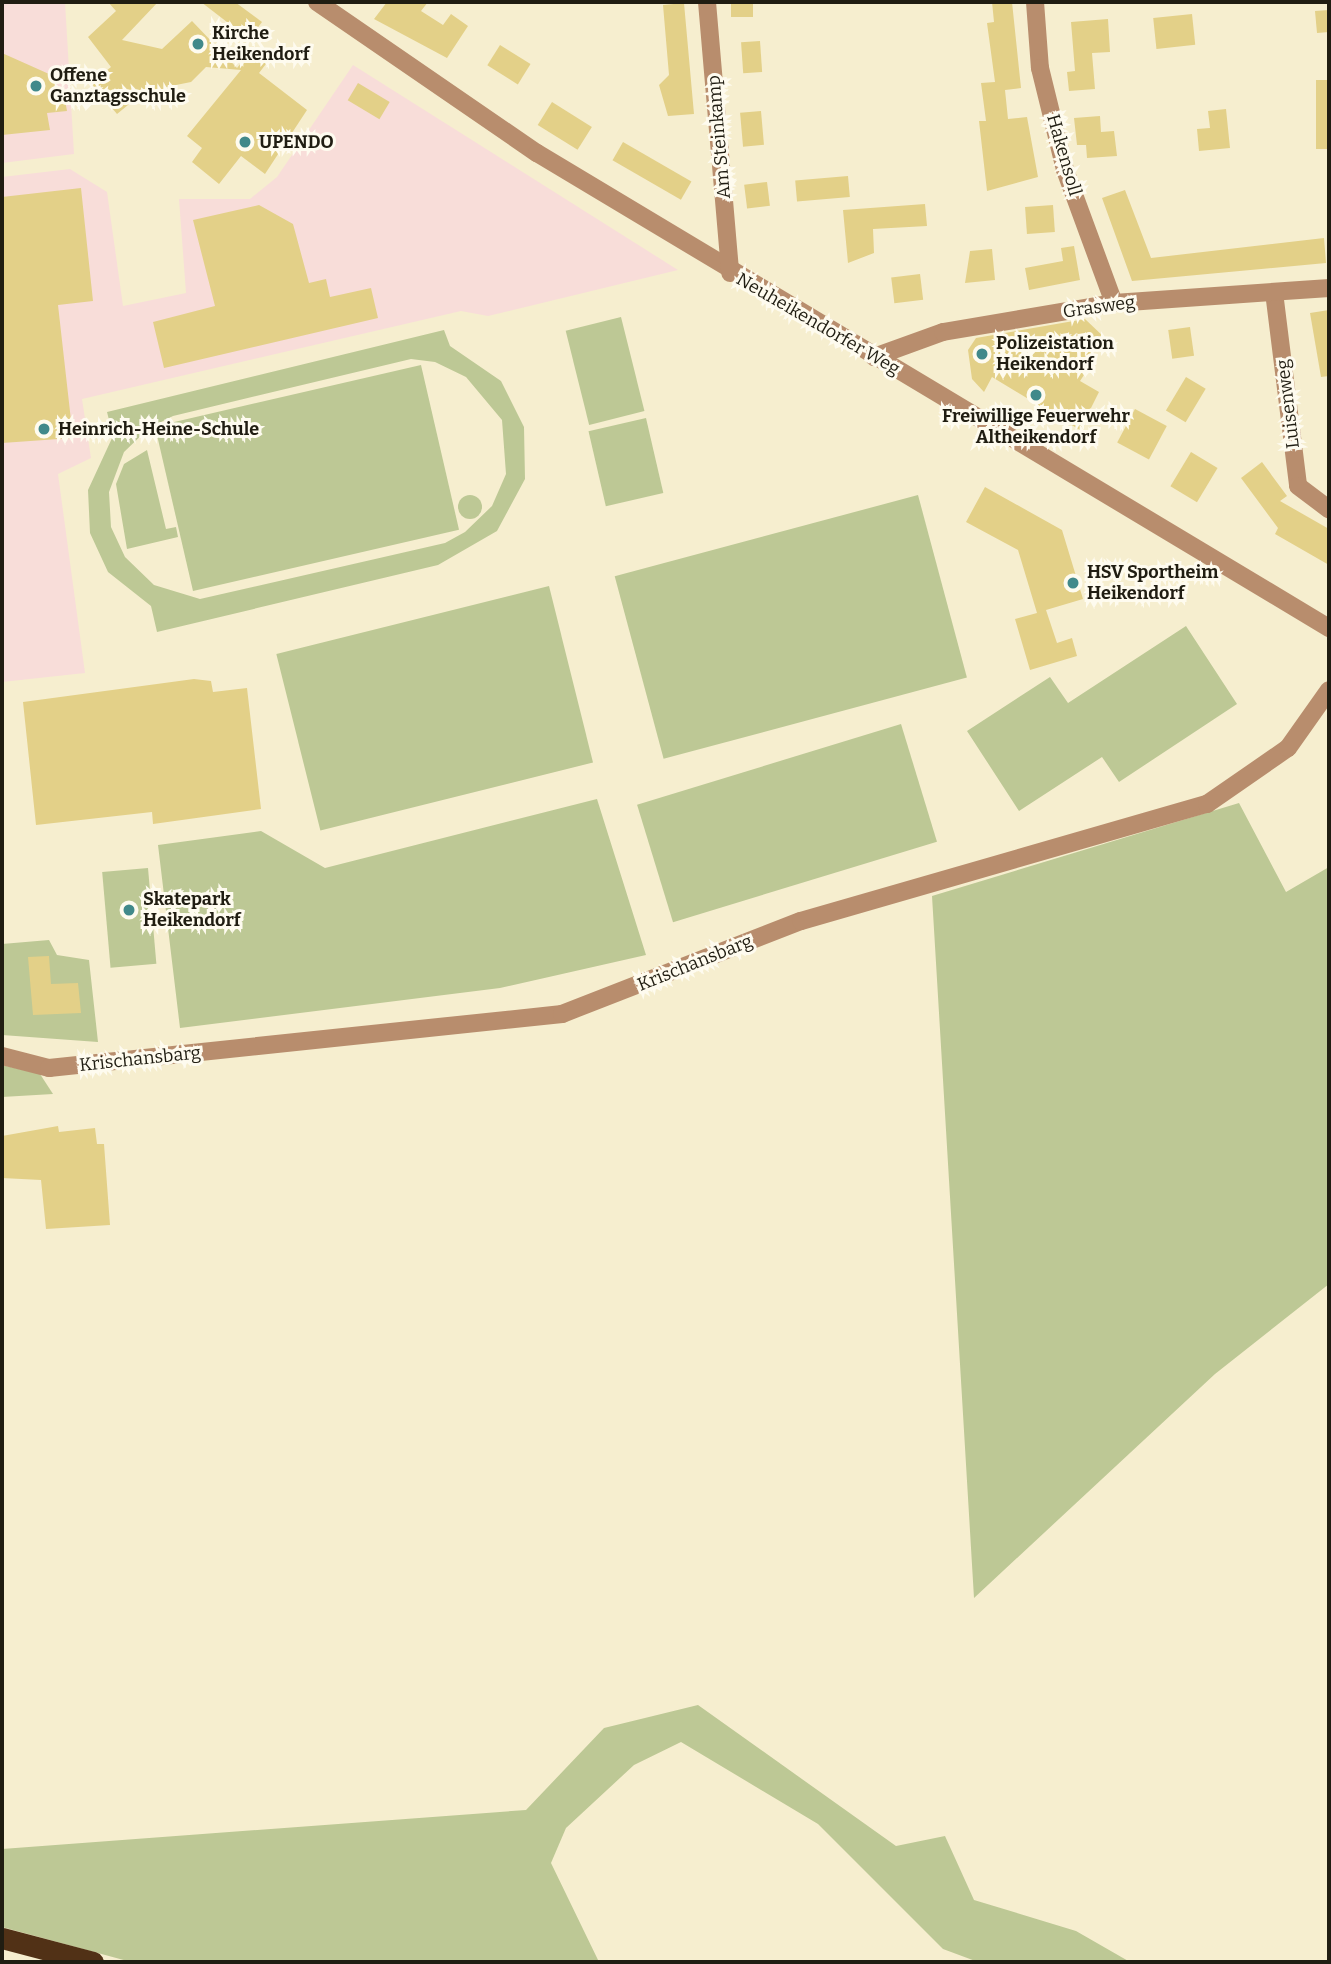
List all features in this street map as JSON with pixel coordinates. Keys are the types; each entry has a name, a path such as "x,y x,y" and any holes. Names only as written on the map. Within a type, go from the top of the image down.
{"highway":[{"path":"2,1938 93,1962"}],"street":[{"name":"Neuheikendorfer Weg","path":"317,2 537,153 730,273 1329,628"},
{"name":"Am Steinkamp","path":"707,2 730,273"},
{"name":"Hakensoll","path":"1035,2 1040,68 1065,170 1114,303"},
{"name":"Grasweg","path":"874,357 943,332 1114,303 1329,288"},
{"name":"Luisenweg","path":"1275,292 1298,485 1327,505"},
{"name":"Krischansbarg","path":"2,1056 49,1068 562,1014 801,920 1207,804 1288,748 1329,690"}],"shaded area":[{"name":"Offene Ganztagsschule","path":"2,2 65,2 74,154 2,163"},
{"path":"353,65 678,270 488,316 461,311 82,399 91,458 58,474 85,673 2,682 2,177 70,169 107,192 123,306 186,293 179,199 250,199 277,177"}],"green space":[{"path":"621,317 644,411 589,425 566,331"},
{"path":"444,330 450,346 501,381 524,427 525,479 497,531 438,565 157,632 151,606 108,572 90,533 88,490 113,436 107,412","holes":["411,359 435,362 466,377 502,420 506,474 492,506 465,532 445,543 200,599 154,585 125,557 111,527 109,492 124,452 149,428 173,416"]},
{"path":"421,365 459,530 193,591 155,426"},
{"path":"646,418 663,493 606,506 589,431"},
{"path":"147,450 166,529 176,527 178,537 127,549 116,484 124,464"},
{"path":"470,495 478,499 482,507 478,515 470,519 462,515 458,507 462,499"},
{"path":"918,495 967,678 664,759 615,576"},
{"path":"549,586 593,763 320,831 276,654"},
{"path":"1186,626 1237,704 1119,782 1102,757 1019,811 967,731 1050,677 1068,703"},
{"path":"901,724 937,842 673,922 637,805"},
{"path":"597,799 646,955 500,988 180,1028 158,845 261,831 325,868"},
{"path":"1239,803 1286,892 1329,867 1329,1284 1215,1374 974,1598 932,896"},
{"name":"Skatepark Heikendorf","path":"148,868 156,964 111,968 102,872"},
{"path":"49,940 57,955 89,960 98,1042 2,1035 2,944"},
{"path":"2,1065 40,1074 53,1094 2,1097"},
{"path":"698,1705 896,1846 945,1836 974,1900 1076,1931 1130,1962 978,1962 943,1949 818,1824 681,1742 634,1765 566,1828 551,1863 599,1962 131,1962 2,1927 2,1849 526,1810 604,1728"}],"building":[{"path":"108,2 158,2 122,40 162,49 192,21 237,68 253,48 269,60 259,73 307,110 265,174 241,156 219,184 192,162 202,148 187,136 241,70 206,67 191,82 166,87 165,99 139,96 117,114 91,83 111,67 88,37 116,11"},
{"path":"201,2 235,2 262,22 249,39"},
{"path":"387,2 428,2 421,11 443,25 451,14 468,26 447,58 374,19"},
{"path":"731,2 753,2 753,17 731,17"},
{"path":"992,2 1012,2 1021,88 1005,90 1008,119 1027,117 1038,177 987,191 979,121 986,121 981,83 995,82 987,23 994,22"},
{"path":"684,3 694,114 668,116 659,85 669,75 663,5"},
{"path":"1329,10 1329,32 1317,33 1315,11"},
{"path":"1192,14 1195,45 1156,49 1153,18"},
{"path":"1108,19 1110,52 1092,53 1095,89 1069,91 1067,72 1075,71 1071,22"},
{"path":"760,41 762,72 743,73 741,42"},
{"path":"500,45 531,64 518,84 487,65"},
{"path":"2,53 58,78 51,93 65,100 67,111 47,113 50,130 2,135"},
{"path":"1316,80 1329,80 1329,149 1316,149"},
{"path":"358,83 390,102 379,119 348,100"},
{"path":"552,102 592,127 578,150 538,125"},
{"path":"1226,109 1230,148 1199,151 1197,129 1210,128 1208,111"},
{"path":"761,111 764,145 743,147 740,113"},
{"path":"1100,116 1101,132 1114,131 1117,156 1087,158 1086,145 1077,145 1074,118"},
{"path":"623,142 691,182 681,200 612,160"},
{"path":"848,176 850,197 797,202 795,181"},
{"path":"767,182 770,206 747,209 744,185"},
{"path":"81,188 93,301 58,305 73,438 2,443 2,197"},
{"path":"1125,190 1151,258 1324,238 1326,263 1132,281 1102,198"},
{"path":"925,204 927,226 873,229 874,253 848,263 843,210"},
{"path":"259,205 293,224 309,283 326,279 330,297 371,288 378,318 164,368 153,322 215,306 193,220"},
{"path":"1053,205 1055,232 1027,234 1025,207"},
{"path":"1074,246 1080,280 1029,290 1025,268 1063,261 1061,248"},
{"path":"992,249 995,280 965,283 970,251"},
{"path":"920,274 923,300 894,303 891,278"},
{"path":"1329,310 1329,376 1321,377 1310,313"},
{"path":"1085,319 1105,338 1082,363 1088,369 1080,381 1099,392 1080,430 992,377 984,392 972,379 968,350 976,338"},
{"path":"1190,327 1194,356 1172,359 1168,330"},
{"path":"1186,377 1206,389 1186,422 1166,410"},
{"path":"1135,409 1167,426 1149,459 1117,443"},
{"path":"1191,452 1218,468 1197,502 1170,486"},
{"path":"1262,462 1287,496 1280,501 1329,529 1329,565 1275,534 1278,528 1241,478"},
{"path":"985,487 1062,530 1083,599 1046,610 1057,643 1072,638 1077,656 1030,670 1015,619 1037,613 1018,550 966,522"},
{"path":"194,679 211,681 213,692 247,688 261,809 153,824 152,812 36,825 23,702"},
{"path":"49,956 51,984 78,983 81,1013 33,1015 28,957"},
{"path":"58,1126 59,1132 95,1128 97,1144 104,1144 110,1225 46,1229 41,1180 2,1178 2,1136"}],"place":[{"name":"Kirche Heikendorf","path":"198,44"},
{"name":"Offene Ganztagsschule","path":"36,86"},
{"name":"UPENDO","path":"245,142"},
{"name":"Polizeistation Heikendorf","path":"982,354"},
{"name":"Freiwillige Feuerwehr Altheikendorf","path":"1036,395"},
{"name":"Heinrich-Heine-Schule","path":"44,429"},
{"name":"HSV Sportheim Heikendorf","path":"1073,583"},
{"name":"Skatepark Heikendorf","path":"129,910"}]}
